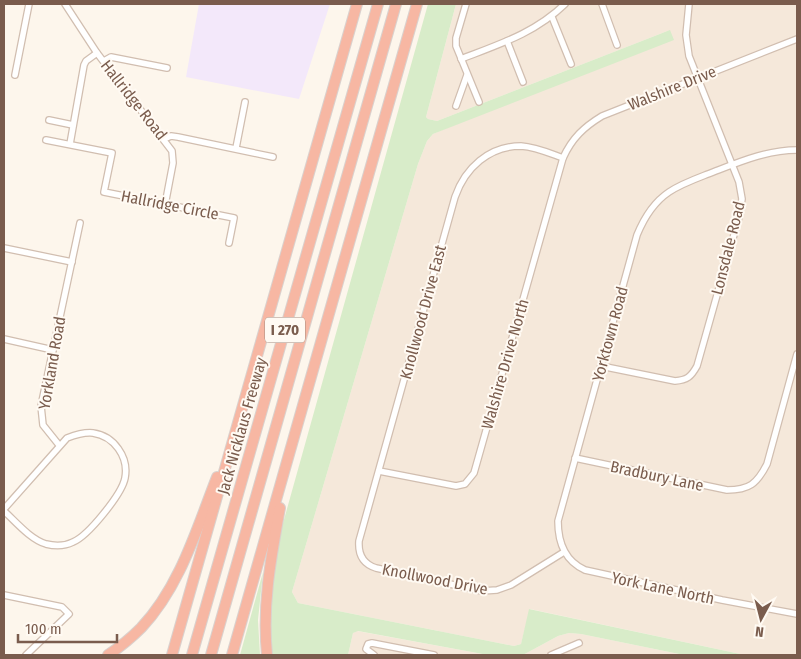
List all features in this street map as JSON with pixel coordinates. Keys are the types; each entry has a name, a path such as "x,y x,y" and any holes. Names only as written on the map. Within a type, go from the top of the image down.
{"highway":[{"path":"172,655 357,4"},
{"name":"Jack Nicklaus Freeway","path":"192,655 378,4"},
{"name":"Jack Nicklaus Freeway","path":"211,655 396,4"},
{"path":"232,655 417,4"},
{"path":"108,655 125,643 142,627 173,583 219,472 230,454"},
{"path":"267,655 265,626 268,577 287,464"}],"street":[{"path":"15,75 29,4"},
{"name":"Hallridge Road","path":"65,4 97,54 170,146 173,157 165,205"},
{"path":"466,4 455,42 479,102"},
{"path":"461,59 526,33 552,17 566,4"},
{"path":"602,4 617,45"},
{"name":"Lonsdale Road","path":"601,366 675,381 684,380 693,375 741,208 741,191 732,164 689,56 686,25 689,4"},
{"path":"552,17 571,64"},
{"name":"Walshire Drive","path":"562,158 569,144 578,133 602,116 797,39"},
{"path":"507,41 523,82"},
{"path":"70,144 84,65 86,61 97,54"},
{"path":"104,61 111,57 167,68"},
{"path":"456,106 468,75"},
{"path":"236,148 245,102"},
{"path":"49,120 73,124"},
{"path":"164,139 170,136 178,137 273,157"},
{"name":"Hallridge Circle","path":"46,140 112,153 104,192 234,218 229,243"},
{"name":"Knollwood Drive East","path":"360,556 359,541 455,197 463,178 483,158 513,147 538,149 562,158"},
{"name":"Yorktown Road","path":"564,552 559,535 558,521 637,235 650,211 669,192 688,182 732,164 769,153 797,150"},
{"name":"Walshire Drive North","path":"379,471 456,486 465,484 474,473 562,158"},
{"name":"Yorkland Road","path":"59,445 43,425 41,406 80,223"},
{"path":"4,248 72,262"},
{"path":"4,339 53,350"},
{"name":"Bradbury Lane","path":"575,458 727,490 739,490 751,486 767,464 797,354"},
{"path":"85,433 94,434 112,442 121,452 126,467 124,483 119,494 84,535 69,544 51,545 40,542 4,510 67,438 85,433"},
{"name":"Knollwood Drive","path":"360,556 367,564 376,568 482,591 497,590 511,585 564,552"},
{"name":"York Lane North","path":"564,552 576,565 590,572 797,614"},
{"path":"4,595 62,607 69,614 26,655"},
{"path":"374,655 366,649 366,646 372,643 434,655"},
{"path":"551,655 579,643"}],"shaded area":[{"path":"199,4 330,4 299,99 186,77"},
{"path":"456,4 797,4 797,655 745,655 530,609 521,644 514,646 298,603 292,592 418,164 427,141 433,134 670,30 437,121 426,117"},
{"path":"357,631 488,655 348,655 353,633"},
{"path":"569,633 684,655 523,655 558,636"}],"green space":[{"path":"428,4 456,4 426,117 437,121 670,30 674,40 433,134 427,141 418,164 292,592 298,603 514,646 521,644 529,609 745,655 684,655 569,633 558,636 523,655 488,655 358,631 353,633 348,655 267,655 265,641 278,541"},
{"path":"263,572 258,620 260,655 240,655"}]}
